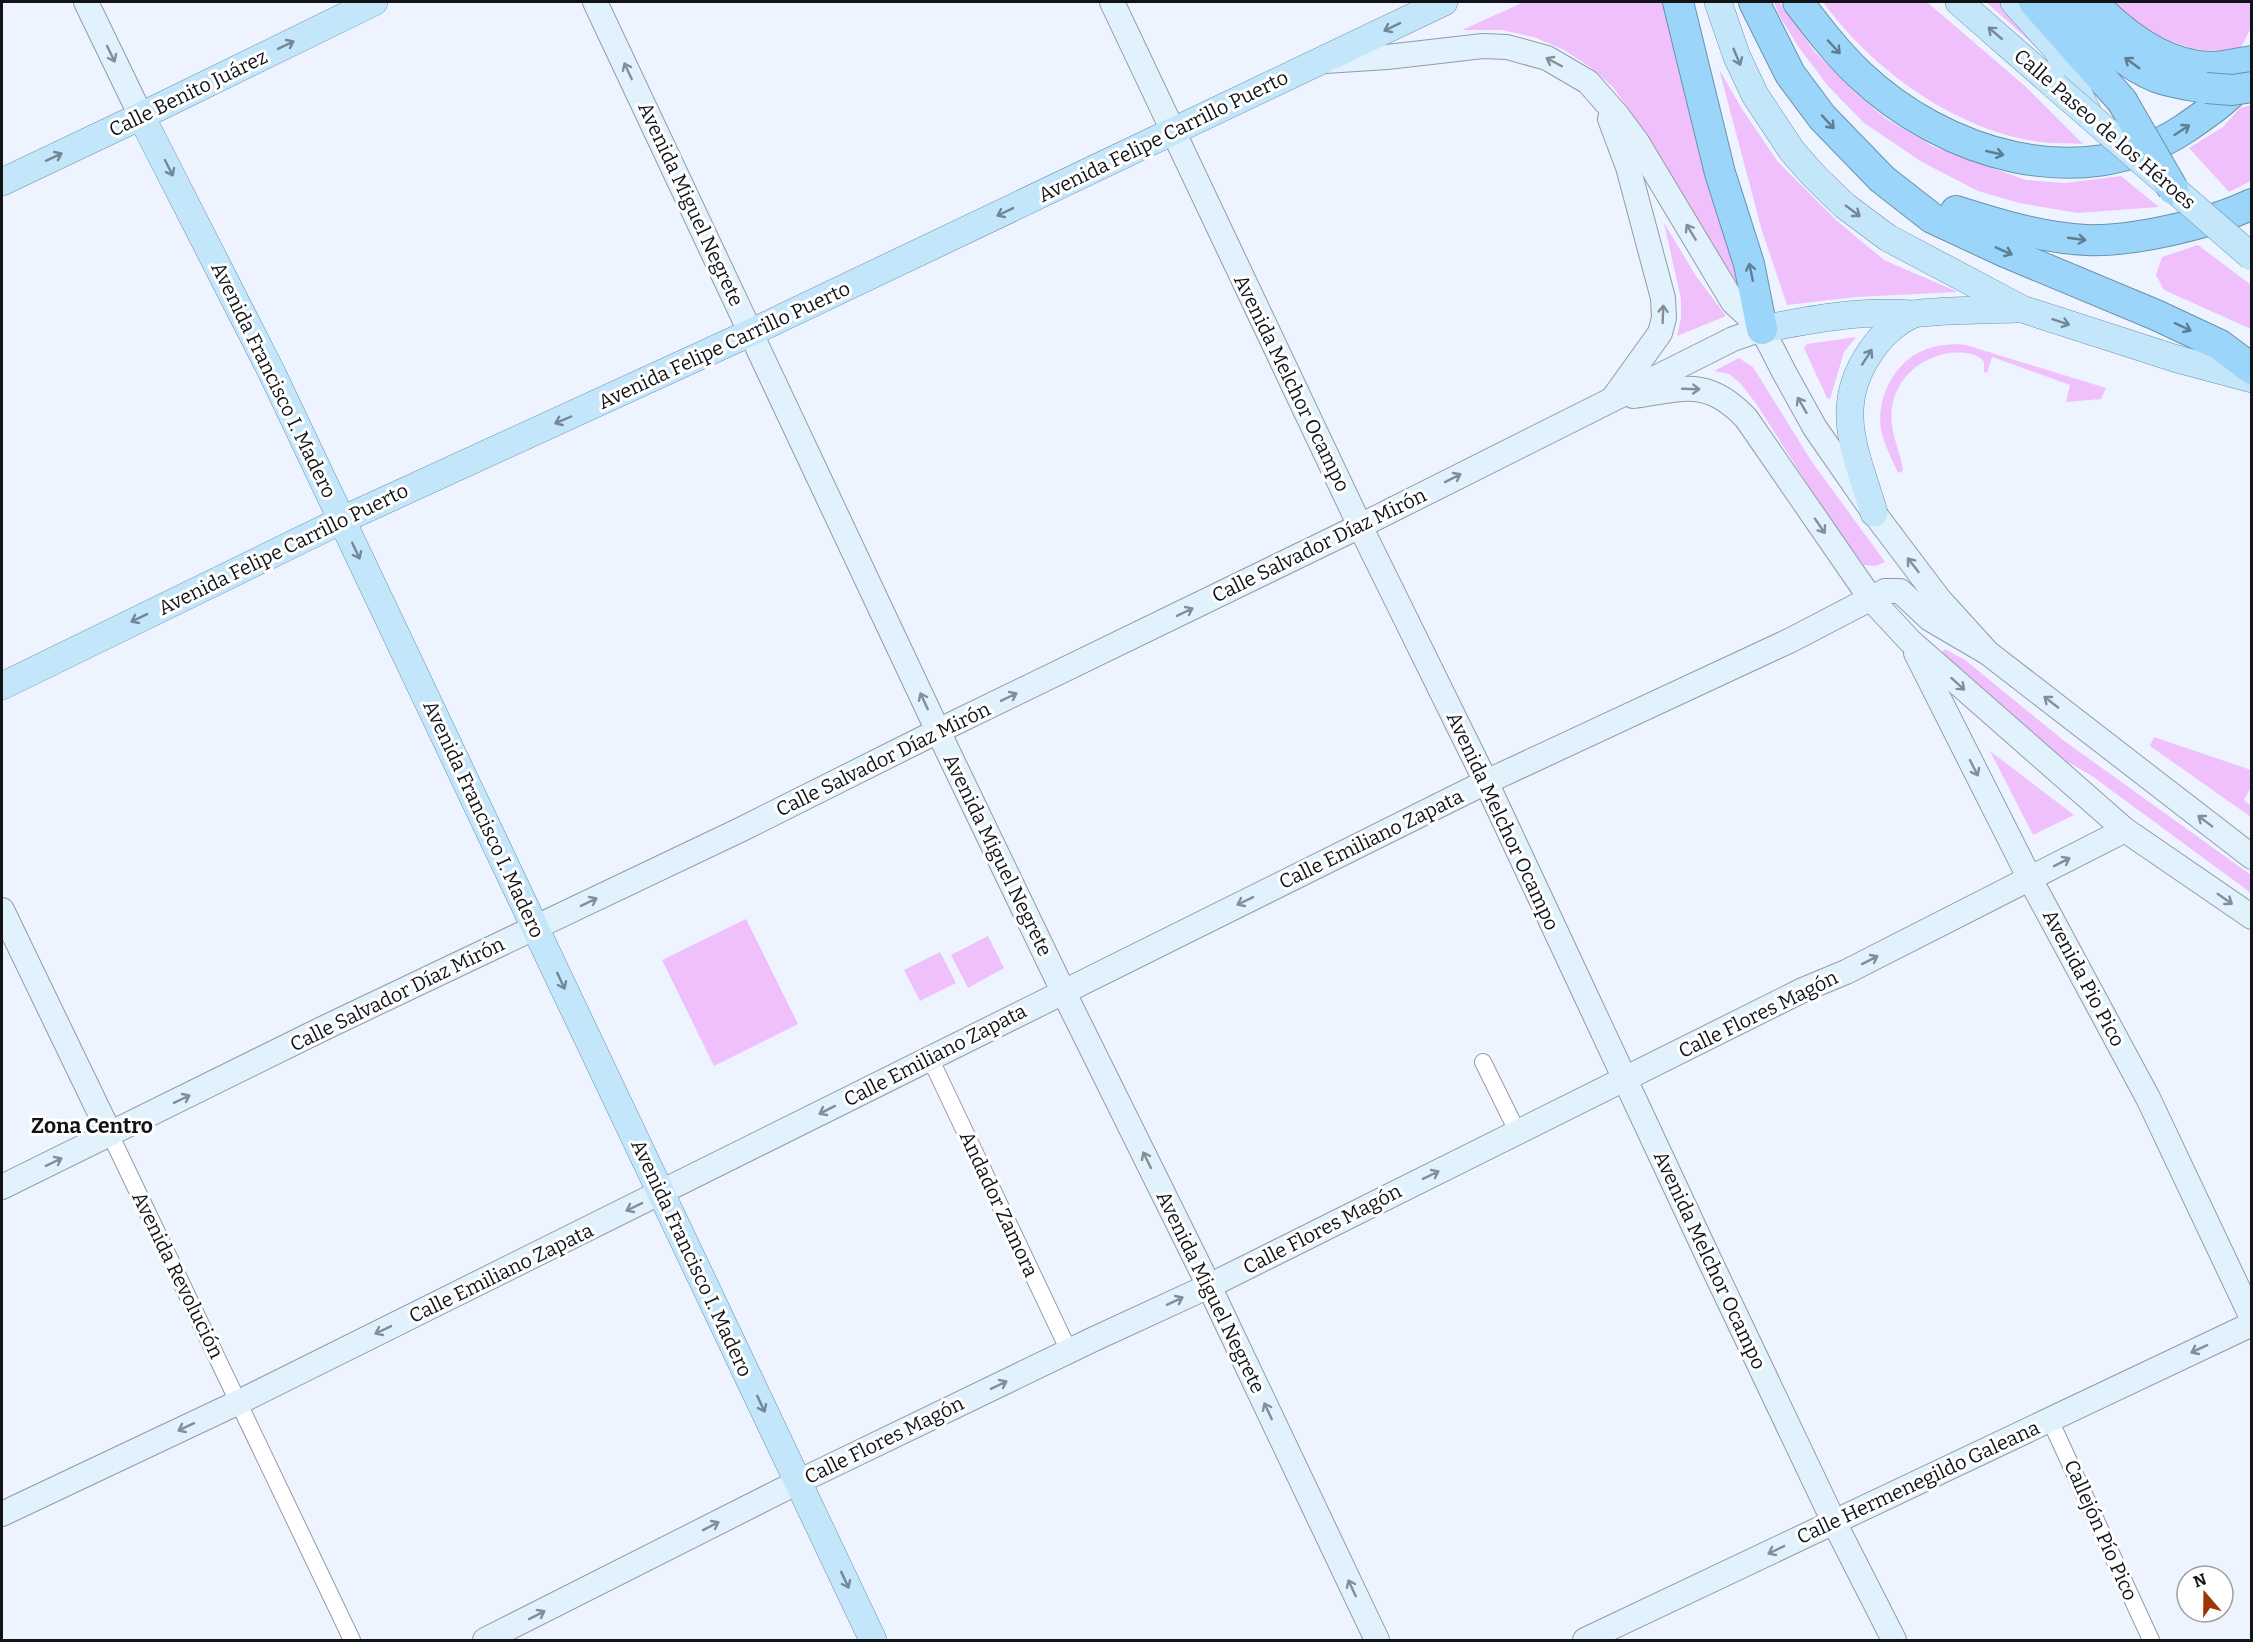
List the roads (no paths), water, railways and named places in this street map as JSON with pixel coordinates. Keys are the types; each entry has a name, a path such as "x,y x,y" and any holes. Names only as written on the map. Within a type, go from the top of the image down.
{"highway":[{"path":"1678,2 1720,173 1749,264 1762,329"},
{"path":"1754,2 1790,74 1822,117 1882,179 1932,218 2210,340 2252,369"},
{"path":"1798,2 1824,38 1860,75 1897,104 1939,130 1985,150 2028,160 2071,164 2093,162 2142,151 2168,139 2214,109 2243,82 2252,70"},
{"path":"2034,2 2122,101 2173,189"},
{"path":"2061,2 2107,44 2144,71 2174,82 2209,77 2252,61"},
{"path":"2092,2 2120,29 2161,54 2194,65 2232,90 2252,87"},
{"path":"1882,179 1937,205 1993,223 2086,240 2127,238 2184,227 2252,204"}],"main road":[{"name":"Calle Benito Juárez","path":"2,182 374,2"},
{"name":"Avenida Felipe Carrillo Puerto","path":"2,686 342,520 752,332 1444,2"},
{"path":"1718,2 1737,57 1755,94 1792,151 1845,206 1888,238 2022,309 2178,359 2252,379"},
{"name":"Calle Paseo de los Héroes","path":"1959,2 2252,257"},
{"path":"2014,2 2058,51 2088,115"},
{"name":"Avenida Francisco I. Madero","path":"141,116 272,373 873,1641"},
{"path":"1762,329 1834,315 2022,309"},
{"path":"1874,513 1851,433 1848,414 1850,393 1857,374 1879,339 1913,314"}],"street":[{"name":"Avenida Francisco I. Madero","path":"86,2 141,116"},
{"name":"Avenida Miguel Negrete","path":"595,2 938,731 1209,1286 1377,1641"},
{"name":"Avenida Melchor Ocampo","path":"1112,2 1360,526 1486,782 1834,1522 1894,1641"},
{"path":"1320,61 1387,57 1483,46 1507,47 1547,58 1588,82 1637,142 1733,302 1762,329 1815,428 1874,513 1940,598 1988,653 2252,857"},
{"path":"1600,97 1618,137 1628,167 1663,298 1664,318 1656,341 1613,399"},
{"name":"Calle Salvador Díaz Mirón","path":"2,1187 333,1024 740,830 1360,526 1733,339 1762,329"},
{"path":"1613,399 1693,388 1722,396 1746,418 1871,599 1910,641 2125,830 2252,917"},
{"name":"Calle Emiliano Zapata","path":"2,1514 239,1402 662,1194 1063,991 1486,782 1791,640 1885,591 1900,591 1930,619 1988,653"},
{"name":"Avenida Pio Pico","path":"1910,641 2030,879 2148,1098 2252,1318"},
{"name":"Calle Flores Magón","path":"485,1641 798,1482 1209,1286 2125,830"},
{"name":"Avenida Revolución","path":"2,910 239,1402 351,1641"},
{"name":"Andador Zamora","path":"930,1058 1069,1351"},
{"path":"1483,1062 1517,1131"},
{"name":"Calle Hermenegildo Galeana","path":"1585,1641 2252,1324"},
{"name":"Callejón Pío Pico","path":"2050,1419 2151,1641"}],"district":[{"name":"Zona Centro","path":"92,1126"}]}
